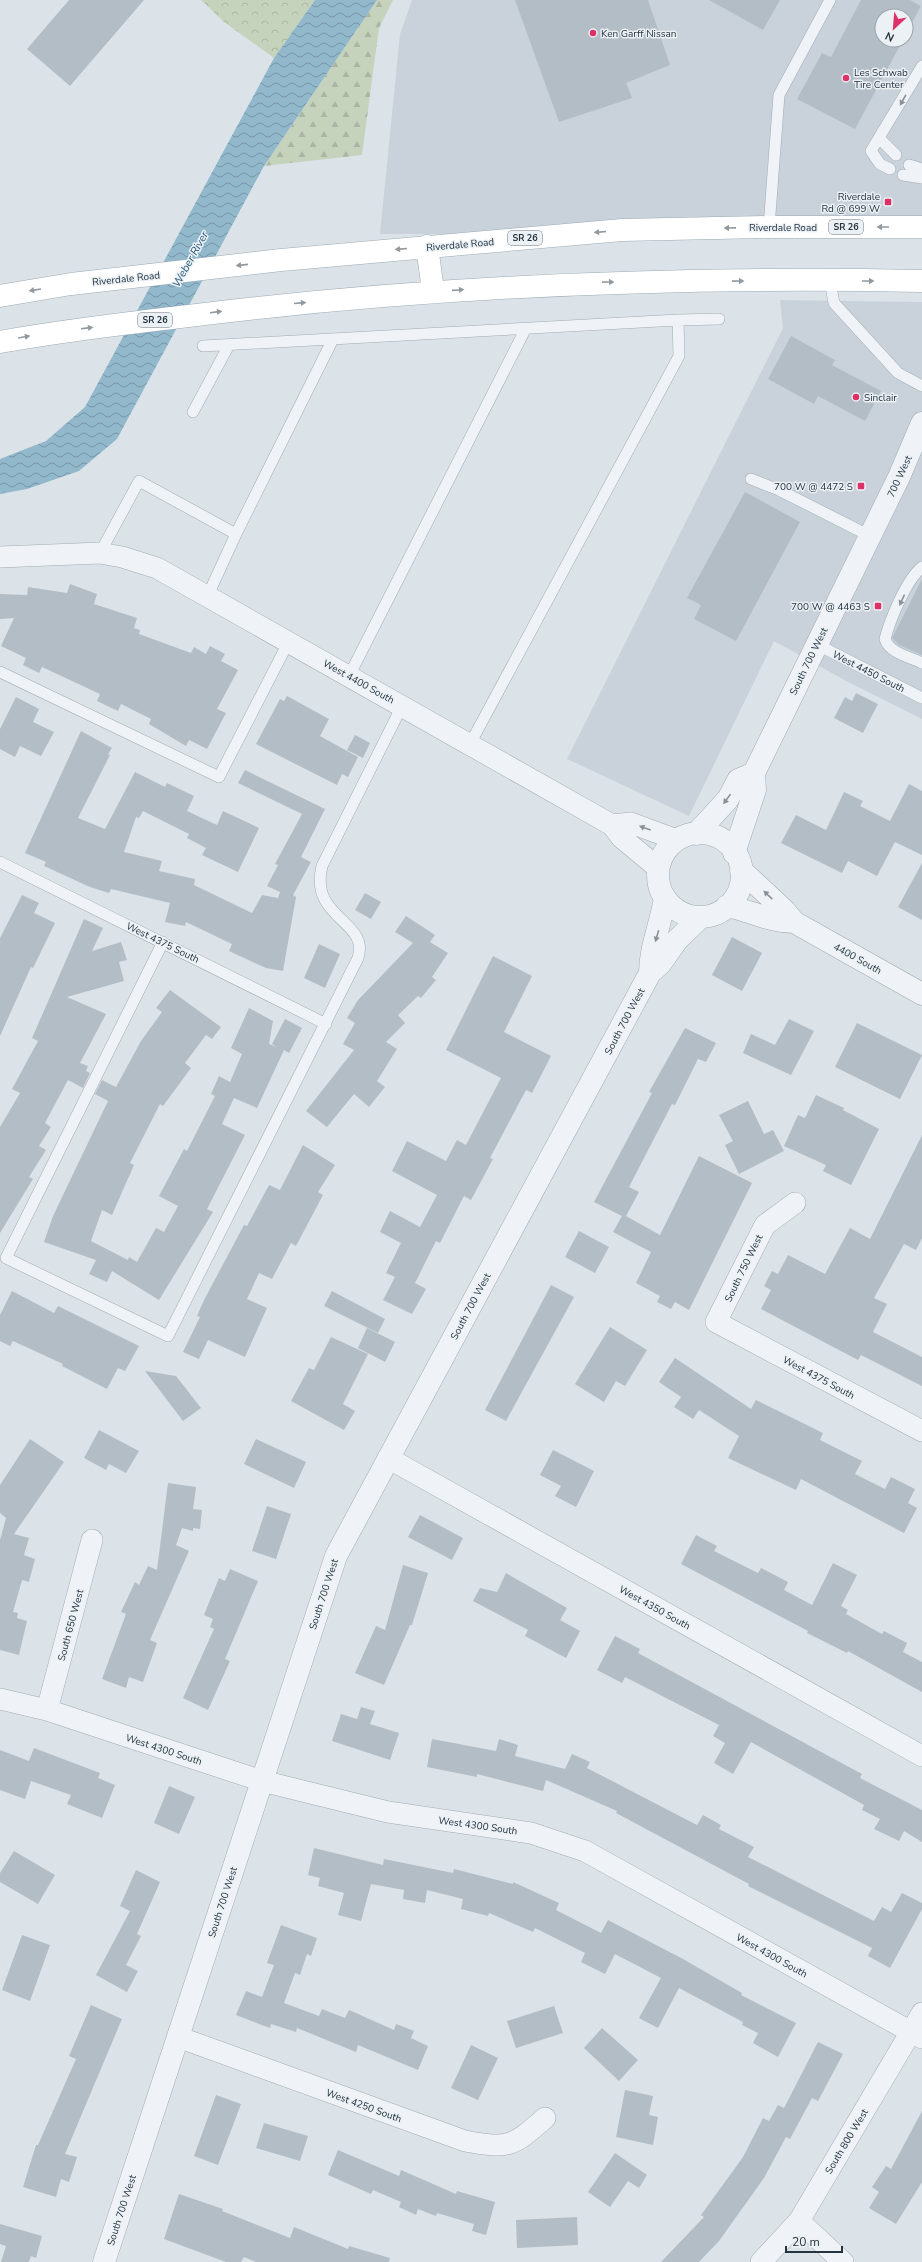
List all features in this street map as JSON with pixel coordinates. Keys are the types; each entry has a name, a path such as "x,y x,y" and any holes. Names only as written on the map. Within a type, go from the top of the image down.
{"main road":[{"name":"Riverdale Road","path":"0,296 71,284 281,260 622,230 769,226 922,227"},
{"path":"427,246 433,291"},
{"name":"SR 26","path":"0,342 49,333 261,306 433,291 569,283 830,280 919,281"}],"street":[{"name":"700 West","path":"885,506 922,423"},
{"name":"South 700 West","path":"737,862 755,790 754,773 885,506"},
{"name":"West 4400 South","path":"0,557 100,553 122,557 157,568 208,595 612,825 622,838 658,868"},
{"path":"737,862 741,887 727,906 710,916 695,917 681,913 669,904 661,892 657,878 658,868 665,850 687,837 728,799 738,780 754,773"},
{"path":"612,825 631,823 687,837 712,835 724,841 737,862 794,922"},
{"name":"South 700 West","path":"650,973 650,955 663,912 665,898"},
{"path":"727,906 751,911 776,922 794,922"},
{"name":"South 700 West","path":"104,2262 336,1556 650,973 661,963 677,940 701,917"},
{"name":"4400 South","path":"794,922 922,994"},
{"name":"South 750 West","path":"716,1322 765,1225 795,1203"},
{"name":"West 4375 South","path":"716,1322 922,1431"},
{"name":"West 4350 South","path":"388,1458 922,1756"},
{"name":"South 650 West","path":"47,1710 92,1540"},
{"name":"West 4300 South","path":"0,1699 47,1710 262,1781 388,1812 530,1833 585,1851 916,2035"},
{"name":"South 800 West","path":"761,2262 799,2221 916,2035 922,2013"},
{"name":"West 4250 South","path":"178,2037 465,2141 496,2146 520,2140 545,2118"},
{"path":"799,2221 843,2262"}],"lane":[{"path":"769,226 779,95 830,0"},
{"path":"890,169 880,164 871,151 880,139 922,66"},
{"path":"880,139 896,155"},
{"path":"910,165 922,169"},
{"path":"903,175 922,178"},
{"path":"830,280 834,303 898,373 922,386"},
{"path":"203,346 720,319"},
{"path":"470,744 679,356 678,320"},
{"path":"349,676 526,328"},
{"path":"208,595 236,534 333,339"},
{"path":"193,412 229,344"},
{"path":"751,479 779,490 870,536"},
{"path":"100,553 139,481 236,534"},
{"path":"922,568 916,572 910,582 885,639 887,646 893,651 922,663"},
{"path":"0,672 218,777 289,641"},
{"name":"West 4450 South","path":"816,644 922,698"},
{"path":"163,942 6,1258 168,1336 326,1024 361,949 354,932 325,903 320,889 319,876 322,866 402,706"},
{"name":"West 4375 South","path":"0,863 163,942 326,1024"}],"shaded area":[{"path":"412,0 922,0 922,234 380,234 400,34"},
{"path":"780,300 922,302 922,719 848,682 774,641 689,816 567,759 783,328"}],"green space":[{"path":"201,0 315,0 274,58 224,22"},
{"path":"377,0 393,0 379,28 362,155 264,166"}],"water":[{"name":"Weber River","path":"315,0 377,0 264,166 117,439 79,471 27,489 0,494 0,459 46,441 85,407 274,58"}],"building":[{"path":"69,0 144,0 70,86 27,49"},
{"name":"Ken Garff Nissan","path":"515,0 648,0 670,65 626,83 632,98 559,122"},
{"path":"709,0 780,0 763,30"},
{"name":"Les Schwab Tire Center","path":"861,0 910,0 921,6 914,19 914,8 874,8 874,48 899,48 855,129 797,99 822,53 831,57"},
{"path":"791,336 835,360 832,365 881,391 865,421 818,396 814,404 768,379"},
{"path":"745,492 800,522 736,641 694,619 701,605 687,598"},
{"path":"922,579 922,655 899,645 892,638"},
{"path":"70,584 97,594 94,604 137,618 134,628 140,630 139,634 191,653 194,647 206,654 210,646 225,654 221,661 238,670 217,709 226,713 207,749 189,740 186,746 149,724 151,719 121,704 118,711 97,701 100,694 42,667 39,673 23,665 26,658 1,646 14,618 0,619 0,594 27,595 28,587 67,593"},
{"path":"856,693 878,704 863,733 834,718 845,697 852,701"},
{"path":"287,696 329,719 320,736 358,757 348,777 342,774 337,785 256,744 280,699 284,701"},
{"path":"16,697 39,709 33,722 54,732 41,756 20,746 15,757 0,749 0,729"},
{"path":"81,731 112,748 108,754 110,755 78,818 105,829 135,772 165,787 167,783 194,796 187,811 217,825 223,811 259,828 238,872 202,855 206,848 187,838 189,834 143,811 139,818 136,817 124,852 162,861 159,871 195,879 194,885 252,913 262,895 278,898 280,892 267,886 278,865 275,864 302,814 238,783 245,770 325,809 301,857 311,862 293,895 296,897 283,971 266,968 229,951 232,944 186,922 185,926 165,922 170,903 111,889 109,893 90,887 44,866 46,862 25,853"},
{"path":"355,735 370,743 363,758 347,750"},
{"path":"909,784 922,791 922,855 895,842 877,876 848,861 842,873 781,843 796,815 826,830 844,792 863,801 860,806 890,821"},
{"path":"922,863 922,920 898,907"},
{"path":"365,893 381,902 371,919 355,910"},
{"path":"22,895 39,903 34,913 55,923 33,968 31,967 0,1036 0,938"},
{"path":"406,916 435,935 430,942 448,953 432,977 436,980 421,998 418,996 398,1015 405,1023 386,1042 397,1049 377,1081 385,1087 369,1107 354,1094 327,1127 306,1111 354,1050 343,1044 355,1023 347,1018 358,1000 413,943 395,932"},
{"path":"84,919 103,928 92,951 121,942 127,960 119,962 124,981 67,997 106,1014 80,1063 88,1066 86,1071 90,1073 83,1088 68,1080 45,1123 51,1127 39,1146 46,1150 29,1177 33,1179 0,1233 0,1127 20,1093 12,1089 38,1041 32,1038"},
{"path":"732,937 762,953 742,991 712,975"},
{"path":"319,944 340,954 325,988 304,978"},
{"path":"493,956 532,976 504,1032 551,1056 532,1093 526,1090 490,1158 493,1159 471,1200 464,1196 440,1243 436,1241 415,1283 426,1289 412,1314 383,1300 395,1277 386,1273 401,1243 380,1232 390,1211 420,1227 437,1195 392,1171 407,1141 446,1161 457,1140 466,1145 501,1078 446,1050"},
{"path":"170,990 221,1027 212,1039 206,1035 185,1063 191,1068 163,1106 160,1104 130,1163 134,1165 112,1215 102,1210 91,1241 128,1260 129,1257 137,1262 156,1228 164,1232 178,1206 159,1196 184,1149 187,1151 215,1096 211,1094 219,1076 230,1082 242,1054 231,1048 249,1008 273,1021 269,1044 277,1047 272,1044 285,1019 302,1028 289,1053 284,1050 257,1108 234,1098 222,1124 245,1135 207,1209 213,1212 159,1300 112,1271 107,1282 89,1274 96,1260 44,1242 53,1216 108,1101 95,1094 102,1080 116,1087 141,1041 162,1012 156,1008"},
{"path":"789,1019 814,1031 791,1075 743,1053 751,1034 775,1045"},
{"path":"857,1023 922,1055 900,1099 835,1067"},
{"path":"685,1028 716,1043 706,1062 698,1059 675,1105 672,1104 629,1187 639,1192 626,1216 660,1235 699,1156 752,1183 689,1310 675,1302 671,1309 657,1302 660,1296 636,1283 651,1252 613,1232 622,1216 594,1202 652,1093 649,1092"},
{"path":"816,1095 844,1108 843,1110 879,1129 851,1185 823,1171 826,1165 784,1146 798,1115 805,1118"},
{"path":"748,1101 764,1134 773,1130 784,1151 739,1174 725,1145 733,1141 719,1115"},
{"path":"922,1135 922,1238 916,1250 904,1244 874,1298 887,1304 873,1332 922,1357 922,1386 861,1355 858,1360 761,1309 771,1290 764,1286 772,1271 778,1274 788,1255 825,1274 850,1228 870,1239"},
{"path":"303,1145 335,1165 318,1192 323,1195 296,1246 291,1243 272,1279 259,1273 247,1299 267,1308 245,1357 208,1340 199,1359 183,1352 200,1317 197,1316 204,1300 244,1225 247,1226 269,1185 280,1190"},
{"path":"579,1231 609,1247 595,1273 565,1257"},
{"path":"551,1285 574,1297 506,1421 485,1410"},
{"path":"12,1291 54,1313 58,1306 139,1346 125,1371 118,1368 107,1389 62,1366 63,1364 13,1341 10,1346 0,1341 0,1315"},
{"path":"332,1291 385,1319 378,1333 324,1306"},
{"path":"610,1327 647,1350 625,1386 616,1381 604,1402 575,1384"},
{"path":"367,1328 395,1342 385,1362 358,1348"},
{"path":"331,1337 368,1354 343,1404 355,1411 344,1430 291,1401 309,1368 314,1370"},
{"path":"675,1358 751,1409 756,1400 823,1433 820,1440 862,1461 855,1474 885,1489 891,1477 915,1489 908,1503 917,1508 904,1533 801,1479 796,1490 728,1458 739,1436 699,1410 693,1419 674,1407 681,1397 659,1382"},
{"path":"145,1371 176,1376 201,1408 183,1421"},
{"path":"99,1430 139,1451 126,1473 109,1464 106,1470 84,1458"},
{"path":"30,1439 64,1462 14,1534 29,1538 24,1555 35,1559 29,1582 22,1580 13,1612 18,1613 17,1618 27,1621 19,1655 0,1650 0,1540 6,1518 0,1513 0,1485"},
{"path":"256,1439 306,1462 294,1488 244,1464"},
{"path":"553,1450 594,1471 576,1507 555,1496 561,1486 540,1475"},
{"path":"168,1483 196,1487 193,1509 202,1510 200,1529 193,1528 193,1531 182,1528 176,1545 189,1551 150,1640 157,1643 143,1682 129,1677 126,1688 102,1679 126,1614 121,1612 135,1582 139,1585 148,1566 157,1570"},
{"path":"267,1506 291,1514 276,1559 252,1551"},
{"path":"420,1515 463,1538 452,1560 408,1537"},
{"path":"696,1535 717,1546 714,1551 758,1573 761,1568 788,1582 784,1590 812,1605 833,1563 857,1575 841,1606 848,1610 846,1614 882,1634 884,1631 907,1643 903,1652 922,1662 922,1692 848,1651 847,1653 807,1633 808,1631 681,1564"},
{"path":"403,1565 428,1573 412,1625 410,1625 384,1685 355,1673 376,1626 385,1630"},
{"path":"230,1569 258,1581 225,1659 230,1661 208,1710 183,1698 214,1629 210,1627 213,1619 204,1615 219,1578 225,1581"},
{"path":"506,1573 567,1608 560,1620 580,1631 566,1658 525,1636 528,1630 473,1601 480,1588 497,1592"},
{"path":"615,1636 640,1649 638,1653 862,1774 860,1778 922,1810 922,1842 904,1831 899,1841 874,1829 880,1819 862,1810 864,1805 751,1742 733,1774 714,1763 725,1743 713,1736 719,1725 625,1677 622,1683 597,1670"},
{"path":"361,1707 375,1711 370,1724 399,1733 390,1760 332,1741 341,1714 357,1719"},
{"path":"432,1739 496,1751 499,1739 518,1745 515,1756 565,1769 572,1754 590,1762 587,1768 697,1825 703,1815 721,1825 719,1829 754,1847 748,1857 874,1921 882,1907 891,1912 902,1893 922,1903 922,1909 890,1968 868,1956 872,1948 748,1886 749,1884 616,1813 617,1811 546,1780 543,1791 477,1774 477,1777 427,1767"},
{"path":"34,1748 100,1773 98,1778 115,1785 102,1818 67,1804 71,1795 31,1781 25,1799 0,1790 0,1750 29,1761"},
{"path":"169,1786 195,1797 179,1834 154,1823"},
{"path":"314,1848 383,1865 384,1859 453,1873 454,1869 513,1884 513,1882 559,1903 556,1910 601,1933 608,1920 683,1959 742,1993 741,1995 796,2023 778,2057 753,2043 758,2033 742,2025 743,2022 679,1988 658,2028 639,2018 661,1978 615,1954 605,1974 581,1962 585,1953 535,1928 533,1932 489,1913 488,1916 461,1909 463,1899 427,1890 425,1903 403,1899 404,1890 371,1884 361,1921 338,1915 344,1893 318,1886 320,1878 308,1875"},
{"path":"14,1851 55,1875 38,1904 0,1882 0,1873"},
{"path":"136,1870 160,1882 137,1934 141,1936 126,1965 138,1971 127,1992 96,1975 130,1911 120,1906"},
{"path":"281,1925 317,1938 311,1956 307,1954 300,1975 295,1973 284,2003 319,2016 322,2009 345,2018 349,2010 394,2030 396,2024 414,2031 411,2038 428,2046 418,2070 358,2045 356,2052 297,2028 296,2032 271,2024 270,2028 236,2015 246,1991 262,1997 274,1965 267,1963"},
{"path":"22,1935 50,1945 30,2001 2,1990"},
{"path":"91,2005 122,2019 65,2154 77,2157 69,2182 61,2179 56,2197 23,2187 36,2145 38,2145 76,2059 69,2056"},
{"path":"554,2006 563,2033 516,2048 507,2021"},
{"path":"602,2028 638,2060 619,2081 584,2048"},
{"path":"818,2042 843,2054 818,2101 812,2098 790,2139 786,2137 764,2178 719,2241 699,2262 661,2262 704,2217 701,2215 743,2157 763,2118 769,2121 778,2105 784,2108"},
{"path":"471,2045 498,2058 478,2100 451,2088"},
{"path":"625,2090 653,2096 649,2115 658,2117 653,2145 616,2137"},
{"path":"216,2095 241,2104 218,2165 194,2156"},
{"path":"922,2111 922,2182 896,2224 869,2208 879,2192 872,2187 886,2166 891,2169"},
{"path":"264,2123 308,2136 300,2161 256,2148"},
{"path":"338,2150 399,2176 401,2170 456,2194 457,2191 495,2202 486,2235 472,2231 474,2224 437,2213 436,2216 418,2209 416,2215 399,2207 401,2202 373,2190 371,2194 328,2175"},
{"path":"615,2153 647,2175 639,2188 628,2181 610,2207 588,2192"},
{"path":"179,2194 223,2209 222,2211 290,2238 294,2227 348,2249 349,2246 390,2258 389,2262 256,2262 244,2257 241,2262 226,2262 164,2239"},
{"path":"577,2217 578,2245 517,2248 516,2220"},
{"path":"0,2224 42,2236 36,2258 31,2256 29,2262 1,2262 6,2246 0,2244"}],"place":[{"name":"Ken Garff Nissan","path":"593,33"},
{"name":"Les Schwab Tire Center","path":"846,78"},
{"name":"Riverdale Rd @ 699 W","path":"888,202"},
{"name":"Sinclair","path":"856,397"},
{"name":"700 W @ 4472 S","path":"861,486"},
{"name":"700 W @ 4463 S","path":"878,606"}]}
